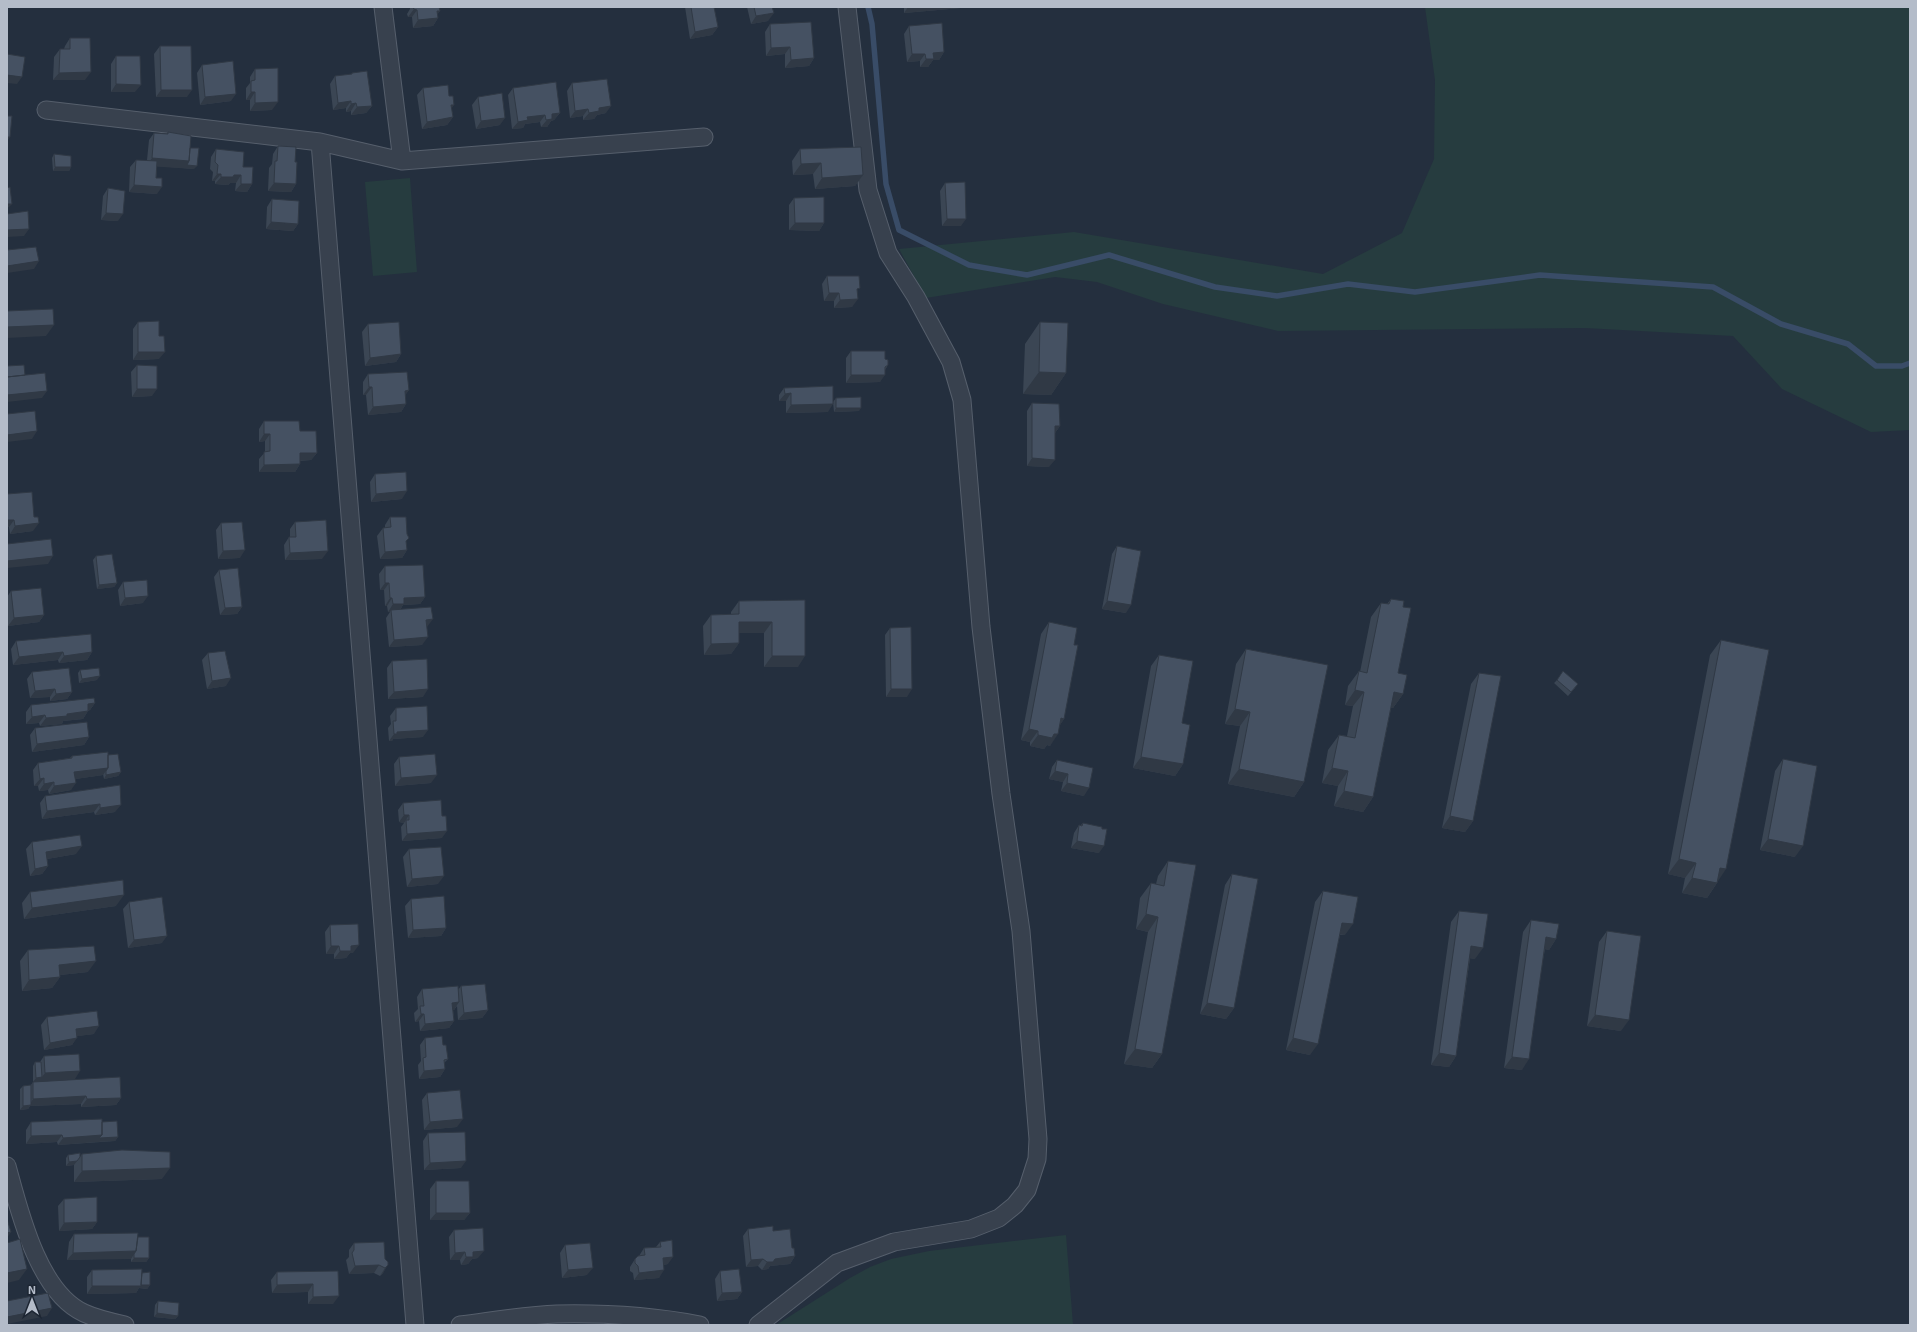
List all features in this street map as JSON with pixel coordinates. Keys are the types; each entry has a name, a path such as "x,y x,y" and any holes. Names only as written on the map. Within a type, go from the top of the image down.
{"street":[{"path":"383,7 402,161"},
{"path":"758,1325 837,1263 894,1242 971,1229 999,1218 1015,1205 1027,1190 1037,1159 1038,1139 1021,931 1001,794 982,634 962,400 951,362 916,297 888,253 868,190 847,7"},
{"path":"46,110 320,142 402,161 704,137"},
{"path":"320,142 415,1325"},
{"path":"7,1166 22,1222 38,1263 64,1298 83,1313 125,1325"},
{"path":"460,1325 556,1314 624,1316 673,1320 700,1325"}],"green space":[{"path":"1425,7 1910,7 1910,430 1871,432 1782,389 1733,336 1585,328 1278,331 1163,304 1097,282 1055,277 926,298 899,249 1074,232 1323,274 1402,233 1434,159 1435,80"},
{"path":"410,178 417,272 373,276 365,182"},
{"path":"1066,1235 1073,1325 776,1325 850,1278 870,1267 891,1259 929,1251"}],"building":[{"path":"412,7 439,7 440,11 437,11 438,18 418,20 417,10"},
{"path":"691,7 714,7 718,27 695,32"},
{"path":"754,7 772,7 774,13 756,16"},
{"path":"811,22 814,58 791,60 790,47 771,48 770,24"},
{"path":"942,23 944,52 933,53 934,59 926,59 925,54 912,54 909,26"},
{"path":"70,38 90,38 91,72 59,73 60,49 70,49"},
{"path":"160,46 191,46 192,90 161,90"},
{"path":"7,54 25,57 22,77 7,75"},
{"path":"116,56 140,56 141,85 116,84"},
{"path":"233,61 236,94 205,97 202,65"},
{"path":"278,68 278,102 255,103 255,92 251,92 251,81 255,80 255,69"},
{"path":"367,71 372,106 357,107 356,103 351,104 351,101 338,103 335,76"},
{"path":"607,79 611,106 599,108 599,111 589,113 588,109 575,111 572,83"},
{"path":"556,82 560,113 552,114 552,119 546,120 545,115 527,117 528,120 518,122 513,88"},
{"path":"448,85 449,96 453,96 454,105 451,105 453,117 427,122 423,88"},
{"path":"502,93 505,118 481,121 478,97"},
{"path":"7,116 12,116 10,137 7,137"},
{"path":"168,132 191,136 189,161 152,158 154,133 168,134"},
{"path":"278,146 296,147 296,184 274,183 275,161 277,161"},
{"path":"861,147 863,175 822,178 821,163 801,164 800,149"},
{"path":"190,148 199,148 197,166 187,165 189,161"},
{"path":"216,149 244,152 243,167 253,167 252,184 241,184 241,175 221,177 221,174 217,174 218,165 215,162"},
{"path":"54,154 71,156 71,167 55,167"},
{"path":"136,160 157,161 156,178 162,178 162,187 134,185"},
{"path":"965,182 966,219 947,219 945,183"},
{"path":"10,187 12,204 7,204 7,188"},
{"path":"108,188 125,191 123,214 106,213"},
{"path":"824,197 824,223 795,223 794,198"},
{"path":"272,199 299,201 298,224 271,222"},
{"path":"28,211 29,229 7,230 7,214"},
{"path":"36,247 39,261 7,266 7,250"},
{"path":"827,276 859,276 860,288 857,289 858,299 840,300 839,293 829,293"},
{"path":"53,309 54,325 7,327 7,311"},
{"path":"159,321 159,336 164,336 165,352 138,352 138,322"},
{"path":"399,322 401,354 370,358 368,324"},
{"path":"1040,322 1068,323 1066,373 1039,372"},
{"path":"851,351 885,351 885,359 888,360 888,365 885,367 885,375 851,375"},
{"path":"24,365 25,375 7,377 7,366"},
{"path":"137,365 157,366 157,389 137,389"},
{"path":"407,372 409,390 405,391 406,404 373,407 372,387 369,387 368,374"},
{"path":"45,373 47,391 7,395 7,377"},
{"path":"833,386 833,404 791,405 791,393 785,394 784,388"},
{"path":"861,397 861,408 836,408 836,398"},
{"path":"1032,403 1059,404 1060,426 1055,426 1055,460 1032,458"},
{"path":"35,411 37,431 7,435 7,414"},
{"path":"264,421 299,421 300,431 316,431 317,453 300,453 300,464 264,465 264,452 270,451 270,434 264,434"},
{"path":"406,472 407,491 376,494 375,474"},
{"path":"32,492 34,517 38,517 39,523 15,526 14,520 7,520 7,494"},
{"path":"390,517 406,517 407,534 409,538 406,541 407,550 385,552 383,528 391,527"},
{"path":"326,520 328,551 290,553 289,537 296,537 295,522"},
{"path":"242,522 245,550 223,551 221,523"},
{"path":"51,539 53,556 7,561 7,544"},
{"path":"1117,546 1141,551 1131,605 1107,601"},
{"path":"112,554 117,583 99,585 96,556"},
{"path":"423,565 425,597 404,598 404,604 393,604 392,598 390,598 389,583 385,583 385,566"},
{"path":"238,568 242,607 225,608 219,570"},
{"path":"147,580 148,596 125,598 123,582"},
{"path":"41,588 44,615 14,618 11,591"},
{"path":"1391,599 1404,601 1403,607 1411,608 1398,673 1407,675 1403,694 1394,692 1373,797 1344,791 1348,771 1332,768 1339,735 1355,738 1364,692 1355,690 1359,671 1367,673 1381,603 1389,604"},
{"path":"805,600 805,656 772,656 772,622 739,622 739,643 711,644 711,615 739,614 739,601"},
{"path":"431,607 433,619 426,620 428,637 394,640 391,610"},
{"path":"1049,622 1077,628 1074,645 1078,645 1064,719 1061,718 1058,734 1054,734 1052,738 1038,735 1038,731 1029,729"},
{"path":"911,627 912,689 891,689 890,628"},
{"path":"91,634 92,652 64,656 63,652 19,657 16,641"},
{"path":"1721,640 1769,650 1726,869 1720,868 1717,883 1692,878 1696,863 1679,859"},
{"path":"1246,649 1328,665 1304,782 1239,769 1250,712 1235,709"},
{"path":"225,651 231,678 212,681 208,653"},
{"path":"1159,655 1193,661 1182,723 1190,725 1183,764 1141,757"},
{"path":"427,659 428,689 394,692 392,661"},
{"path":"69,668 72,692 56,694 55,689 35,691 32,672"},
{"path":"99,668 100,676 82,679 80,670"},
{"path":"1563,671 1578,684 1571,692 1557,680"},
{"path":"1479,673 1501,676 1473,821 1450,816"},
{"path":"94,698 95,703 88,704 88,711 67,714 67,716 46,718 45,715 32,717 31,705"},
{"path":"427,706 428,730 397,732 397,734 394,734 393,721 396,721 396,708"},
{"path":"87,722 89,737 37,744 35,728"},
{"path":"108,752 108,768 74,772 76,783 54,786 54,782 44,784 44,778 40,779 38,763 72,758 72,756"},
{"path":"118,754 121,772 106,775 108,768 108,755"},
{"path":"435,754 437,775 401,778 399,757"},
{"path":"1783,759 1817,766 1803,846 1768,839"},
{"path":"1057,760 1093,768 1089,788 1067,783 1068,774 1055,771"},
{"path":"120,785 121,805 100,808 100,804 47,811 45,796"},
{"path":"441,800 442,816 446,816 447,831 407,834 406,820 409,820 409,815 404,815 403,803"},
{"path":"1083,823 1102,827 1102,829 1107,829 1104,846 1077,841 1079,825 1082,826"},
{"path":"80,835 82,846 46,852 48,866 35,869 32,842"},
{"path":"441,847 444,876 412,879 409,849"},
{"path":"1168,861 1196,865 1162,1054 1135,1049 1158,917 1146,914 1151,883 1164,886"},
{"path":"1232,874 1258,879 1234,1008 1207,1003"},
{"path":"123,880 124,895 32,908 30,892"},
{"path":"1323,891 1358,897 1353,924 1342,923 1318,1044 1293,1038"},
{"path":"444,896 446,928 413,930 411,899"},
{"path":"162,897 167,936 134,940 129,902"},
{"path":"1459,911 1488,914 1483,948 1471,946 1456,1056 1439,1053"},
{"path":"1531,920 1559,924 1556,939 1546,937 1529,1059 1512,1057"},
{"path":"358,924 359,945 351,946 351,951 340,951 339,946 331,946 330,925"},
{"path":"1607,931 1641,936 1629,1020 1595,1015"},
{"path":"94,946 96,961 59,965 60,977 29,980 28,950"},
{"path":"485,984 488,1010 464,1013 461,986"},
{"path":"458,986 459,1002 452,1003 454,1021 425,1024 424,1014 421,1014 420,1006 424,1006 422,989"},
{"path":"97,1011 99,1026 76,1029 77,1038 50,1043 47,1017"},
{"path":"442,1036 443,1045 446,1045 448,1059 444,1060 445,1069 424,1071 423,1058 426,1057 425,1038"},
{"path":"79,1054 80,1071 45,1073 44,1056"},
{"path":"35,1062 41,1062 42,1077 36,1078"},
{"path":"120,1077 121,1098 87,1099 86,1096 33,1099 33,1082"},
{"path":"31,1085 31,1105 23,1106 23,1086"},
{"path":"460,1090 463,1119 430,1122 427,1093"},
{"path":"102,1119 102,1135 63,1138 62,1135 31,1136 31,1122"},
{"path":"117,1121 118,1137 99,1138 102,1135 102,1122"},
{"path":"465,1132 466,1161 430,1163 428,1133"},
{"path":"122,1150 170,1152 170,1168 82,1171 82,1154"},
{"path":"80,1153 80,1157 77,1161 69,1162 68,1155"},
{"path":"436,1181 469,1181 470,1213 436,1213"},
{"path":"97,1197 97,1222 64,1223 64,1199"},
{"path":"7,1219 11,1232 7,1233"},
{"path":"773,1226 773,1231 790,1229 792,1248 794,1248 795,1256 775,1259 773,1262 767,1262 763,1259 751,1260 748,1229"},
{"path":"483,1228 484,1251 473,1252 473,1257 466,1257 465,1252 455,1253 454,1230"},
{"path":"138,1233 136,1251 73,1253 74,1234"},
{"path":"138,1237 149,1237 149,1258 134,1258"},
{"path":"20,1239 27,1269 7,1273 7,1243"},
{"path":"672,1240 673,1257 663,1258 664,1270 639,1273 635,1259 638,1256 645,1255 644,1248 661,1247 660,1242"},
{"path":"384,1242 385,1259 388,1262 388,1265 385,1268 379,1265 355,1266 352,1253 354,1250 354,1243"},
{"path":"590,1243 593,1268 568,1270 565,1245"},
{"path":"142,1269 141,1286 92,1286 92,1270"},
{"path":"739,1269 742,1292 722,1293 720,1271"},
{"path":"338,1271 339,1296 313,1297 313,1284 277,1285 277,1272"},
{"path":"150,1272 150,1285 141,1285 142,1273"},
{"path":"48,1293 52,1308 7,1317 7,1301"},
{"path":"158,1301 179,1303 178,1316 157,1313"}],"waterway":[{"path":"868,7 872,24 886,184 899,230 969,265 1027,275 1109,255 1215,287 1277,296 1348,284 1415,292 1540,275 1713,287 1781,324 1848,344 1876,366 1902,366 1910,363"}]}
